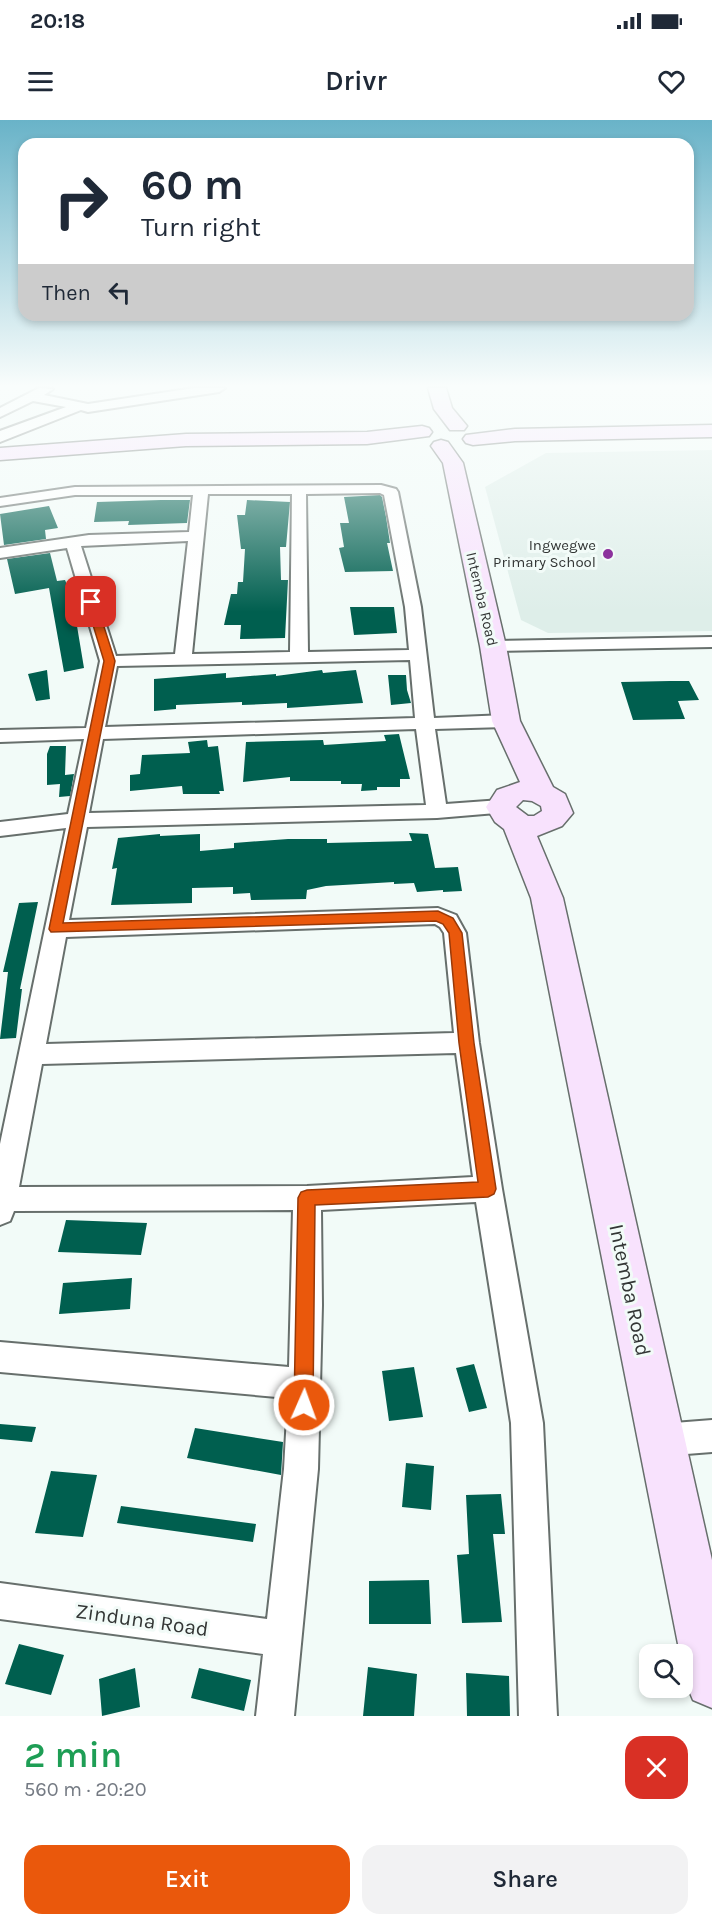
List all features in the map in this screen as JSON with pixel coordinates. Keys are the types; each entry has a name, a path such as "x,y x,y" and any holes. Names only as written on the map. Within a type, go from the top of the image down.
{"street":[{"name":"Intemba Road","path":"454,462 509,728"},
{"path":"0,502 64,491 381,489 391,492 413,607 437,811"},
{"path":"299,490 299,658"},
{"path":"183,660 201,491"},
{"path":"0,553 73,543 197,536"},
{"path":"73,543 109,661 1,1205 307,1198 488,1189"},
{"path":"493,646 712,642"},
{"path":"109,661 419,655"},
{"path":"0,736 425,723 509,728"},
{"path":"509,728 541,793"},
{"path":"509,728 510,808 547,898"},
{"path":"0,828 77,820 510,808 534,827 549,823 558,813 554,801 541,793 526,790 510,808"},
{"path":"547,898 549,823"},
{"name":"Intemba Road","path":"547,898 712,1681"},
{"path":"56,929 438,916 448,921 455,933 467,1043 488,1189 527,1423 538,1716"},
{"path":"30,1054 467,1043"},
{"path":"275,1716 301,1469 305,1384 307,1198"},
{"path":"0,1357 305,1384"},
{"path":"661,1440 712,1437"},
{"name":"Zinduna Road","path":"0,1601 284,1639"}],"shaded area":[{"name":"Ingwegwe Primary School","path":"529,462 712,462 712,631 548,633 521,620 485,487"}],"building":[{"path":"380,495 386,517 390,543 387,543 393,571 345,572 339,548 344,547 340,523 349,523 344,497"},
{"path":"190,500 187,523 128,525 129,521 94,522 97,502"},
{"path":"247,500 290,502 286,547 280,547 281,580 288,580 285,638 240,639 241,625 224,625 231,594 237,594 238,582 243,582 245,549 241,549 237,515 245,515"},
{"path":"49,506 58,528 45,530 46,539 4,545 0,514"},
{"path":"50,553 57,581 65,580 72,596 84,668 64,672 49,588 15,594 7,559"},
{"path":"350,607 394,607 397,633 354,635"},
{"path":"47,670 50,699 36,701 28,674"},
{"path":"322,670 323,673 356,670 363,703 287,708 287,703 242,705 242,702 176,705 176,709 154,711 154,679 226,673 226,678 276,674 276,676"},
{"path":"388,675 406,675 411,703 391,705"},
{"path":"689,681 699,700 678,701 685,719 633,720 621,682"},
{"path":"399,734 410,779 400,779 400,787 377,787 377,790 361,791 362,784 341,784 341,781 290,781 290,777 243,782 246,742 323,740 324,745 386,741 384,735"},
{"path":"207,740 208,747 218,746 224,791 219,791 220,794 183,794 182,786 130,791 130,775 140,774 142,755 190,753 188,742"},
{"path":"50,746 66,746 65,775 74,774 70,796 59,797 60,784 47,785 47,754"},
{"path":"409,833 428,834 435,868 458,867 462,891 417,892 414,883 394,884 394,882 326,886 307,890 306,899 251,900 250,893 233,894 233,887 192,888 192,903 111,905 117,868 112,869 118,838 160,834 160,836 200,834 200,851 234,848 234,843 288,839 327,839 327,843 412,841"},
{"path":"38,902 20,989 22,989 16,1038 0,1039 8,972 3,972 19,903"},
{"path":"66,1220 147,1223 141,1255 58,1252"},
{"path":"132,1278 130,1309 59,1314 63,1283"},
{"path":"474,1364 487,1408 469,1412 456,1368"},
{"path":"414,1367 423,1417 389,1421 382,1371"},
{"path":"0,1424 36,1427 32,1442 0,1439"},
{"path":"195,1428 283,1442 281,1475 187,1458"},
{"path":"406,1463 434,1466 431,1510 402,1507"},
{"path":"51,1471 97,1475 83,1537 35,1533"},
{"path":"501,1494 505,1534 493,1534 502,1622 462,1623 457,1555 469,1554 466,1495"},
{"path":"121,1506 256,1524 253,1542 117,1523"},
{"path":"429,1580 431,1624 369,1624 369,1581"},
{"path":"19,1644 64,1655 51,1695 5,1684"},
{"path":"368,1667 417,1674 414,1716 363,1716"},
{"path":"135,1668 140,1707 102,1716 99,1679"},
{"path":"199,1668 251,1680 244,1711 191,1698"},
{"path":"466,1673 509,1676 510,1716 467,1716"}],"place":[{"name":"Ingwegwe Primary School","path":"608,554"}],"route":[{"path":"91,602 109,661 56,929 438,916 448,921 455,933 467,1043 488,1189 307,1198 304,1405"}]}
